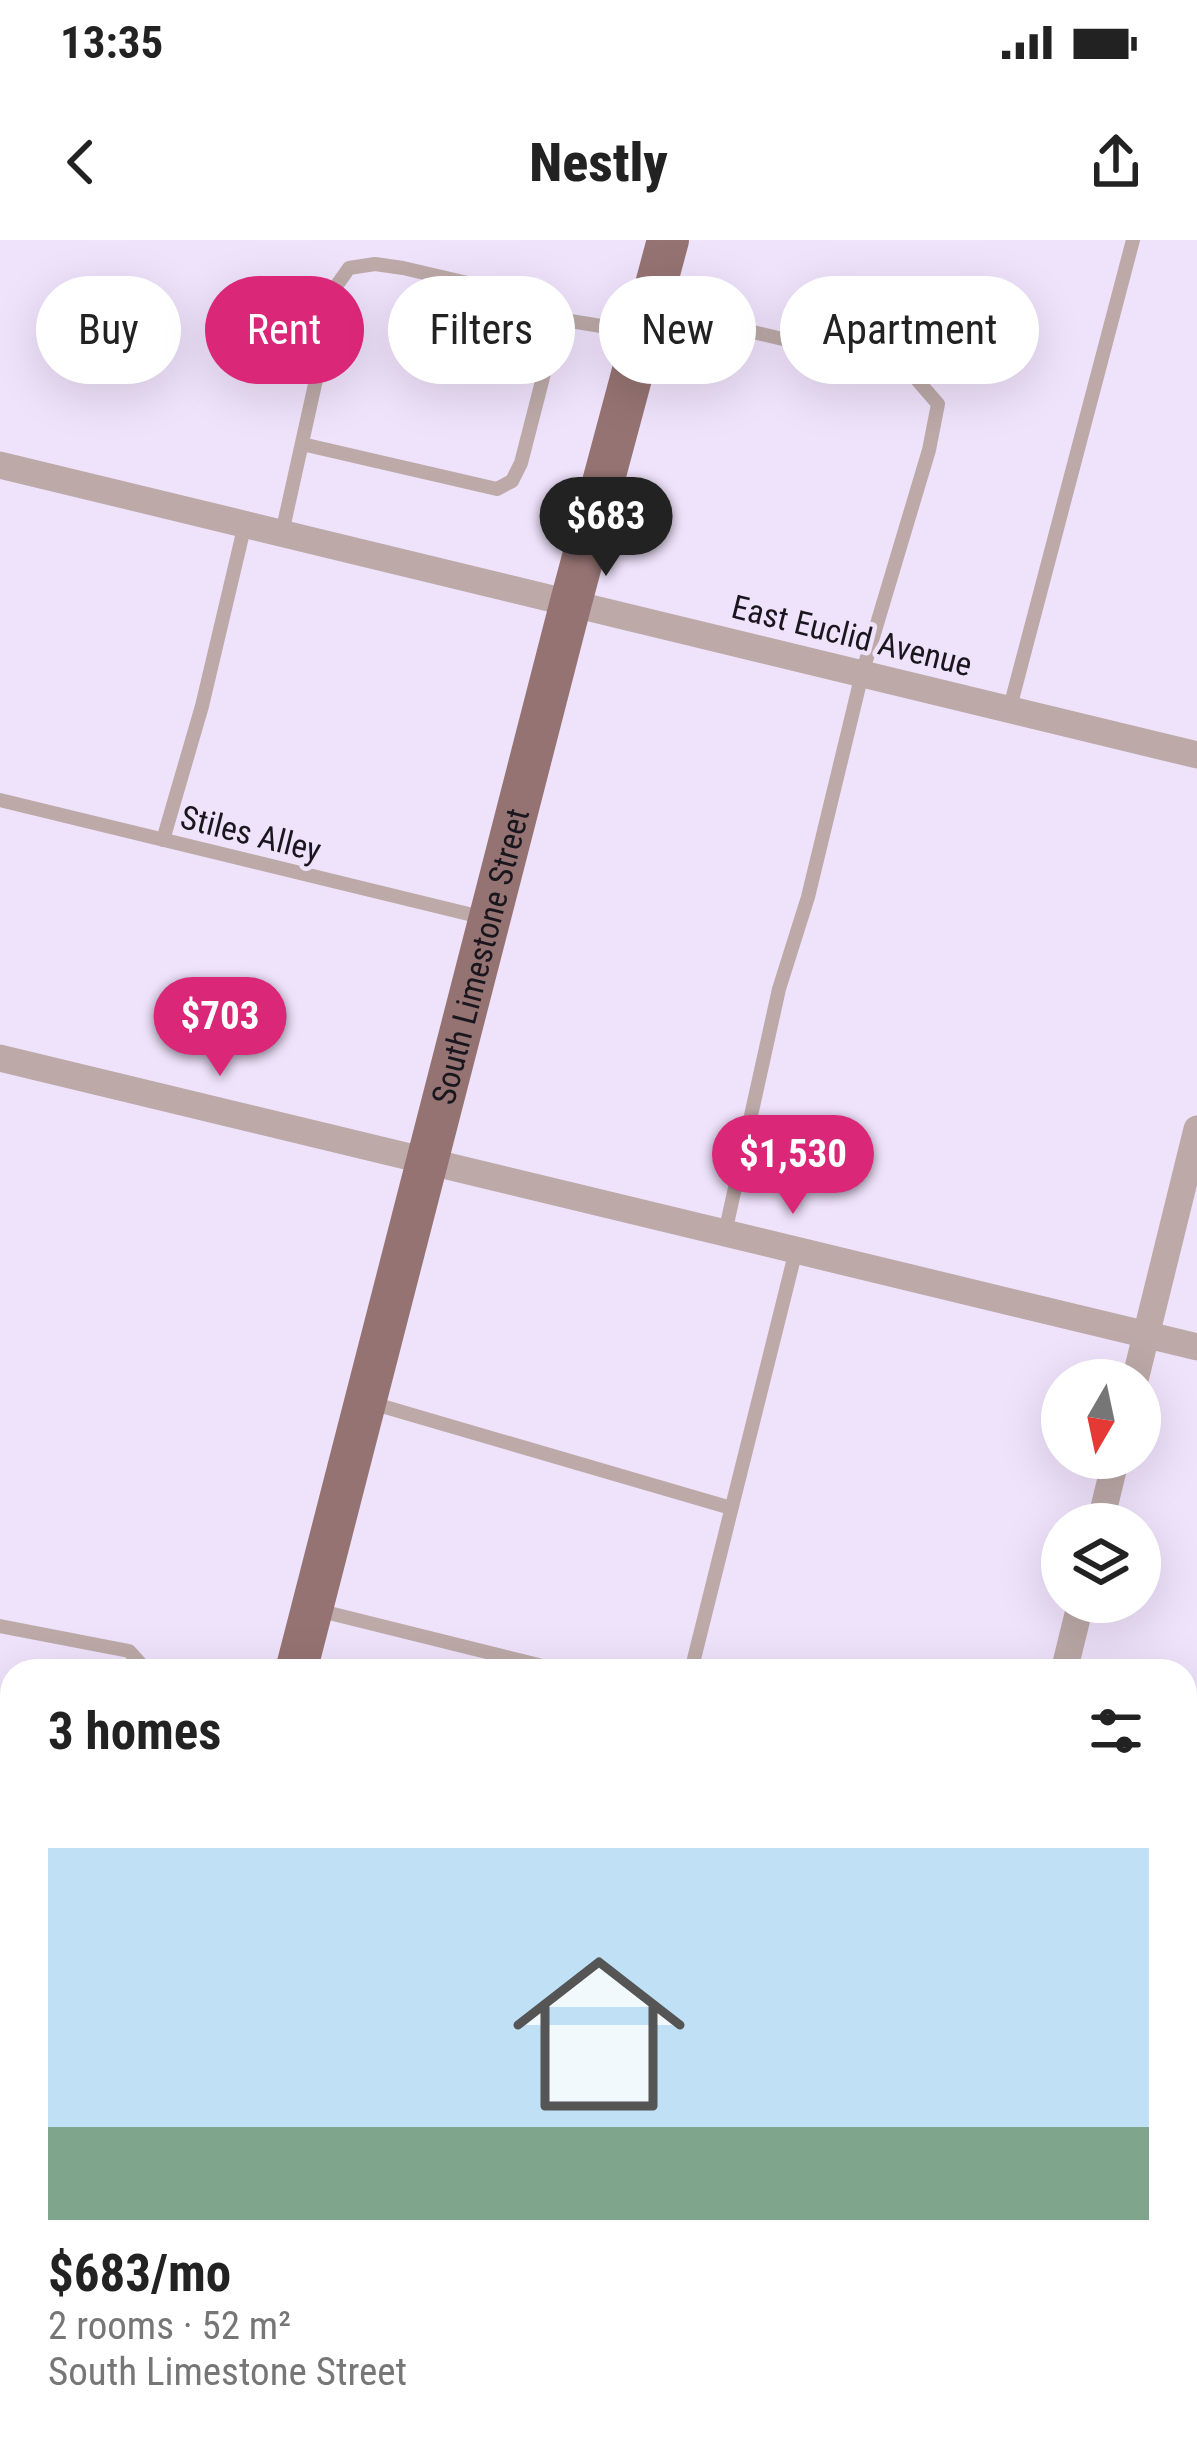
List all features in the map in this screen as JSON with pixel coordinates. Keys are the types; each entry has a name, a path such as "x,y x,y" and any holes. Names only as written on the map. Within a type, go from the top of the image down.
{"main road":[{"name":"South Limestone Street","path":"658,276 668,240"},
{"name":"South Limestone Street","path":"299,1659 629,384"}],"street":[{"name":"East Euclid Avenue","path":"0,465 1197,755"},
{"path":"0,1058 1197,1347"},
{"path":"1140,1359 1197,1129"},
{"path":"1067,1659 1076,1623"}],"lane":[{"path":"1009,711 1133,240"},
{"path":"282,533 337,285 349,268 375,264 437,276"},
{"path":"725,1233 779,989 808,897 862,674 938,404 912,374 834,351 756,339"},
{"path":"302,444 496,489 512,481 521,463 541,384"},
{"path":"163,839 202,706 245,524"},
{"name":"Stiles Alley","path":"0,800 490,920"},
{"path":"694,1659 796,1250"},
{"path":"365,1401 731,1508"},
{"path":"312,1609 514,1659"},
{"path":"0,1626 129,1651 136,1659"}]}
